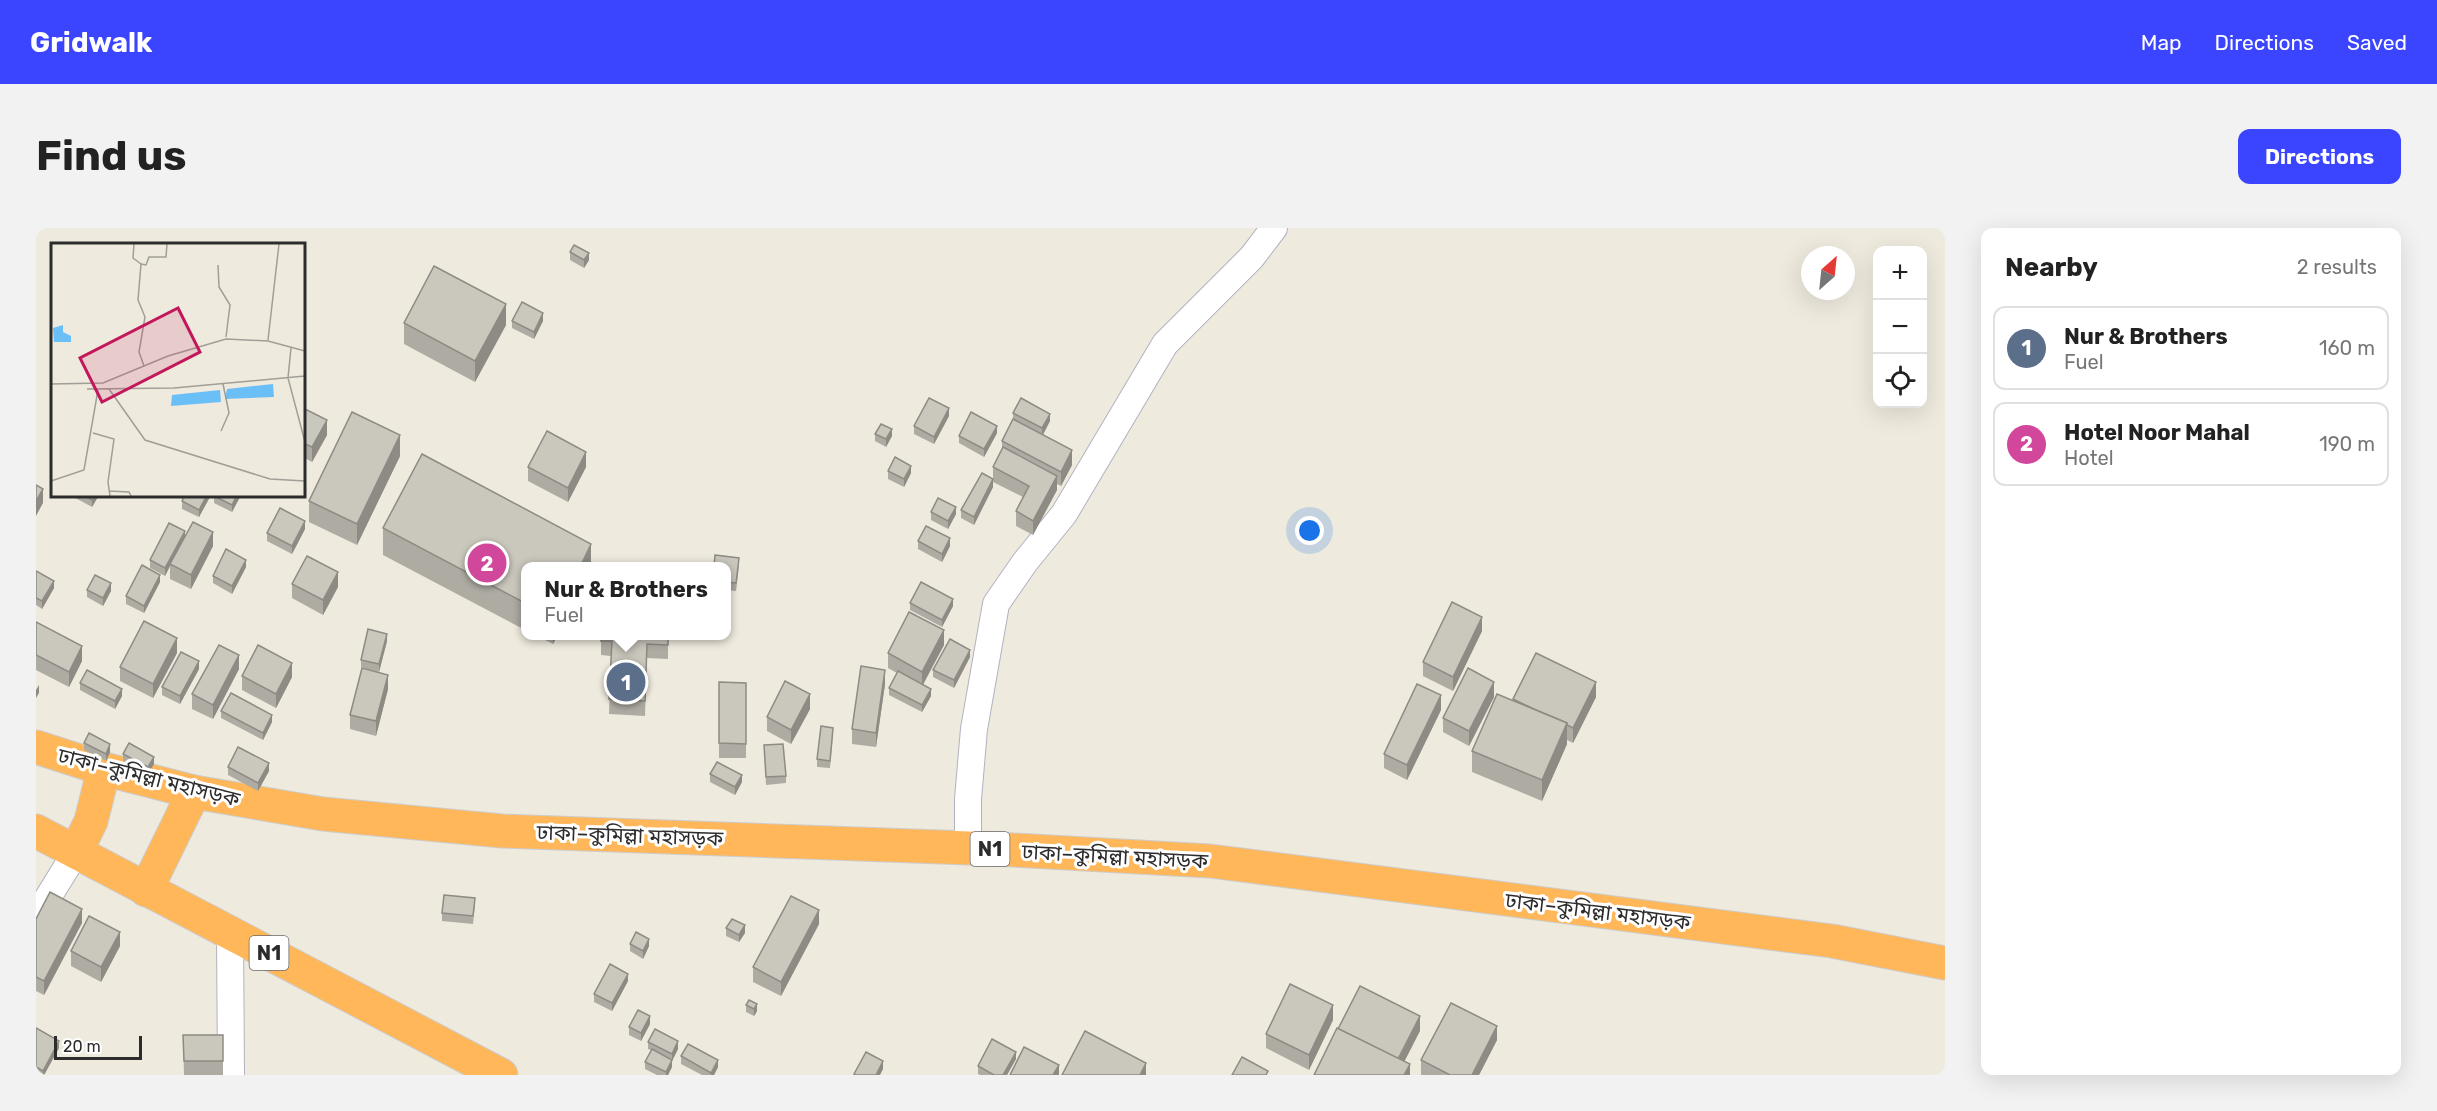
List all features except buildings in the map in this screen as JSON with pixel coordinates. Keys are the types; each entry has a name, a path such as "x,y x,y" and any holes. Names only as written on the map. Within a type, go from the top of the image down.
{"highway":[{"name":"ঢাকা–কুমিল্লা মহাসড়ক","path":"36,747 104,769 194,792 322,814 502,831 968,848 1210,861 1832,941 1945,963"},
{"path":"76,852 91,821 104,769"},
{"path":"146,890 194,792"},
{"name":"N1","path":"36,831 501,1075"}],"street":[{"path":"968,848 968,798 974,729 996,604 1025,562 1064,514 1166,344 1252,257 1274,228"},
{"path":"36,917 76,852"},
{"path":"230,933 231,1075"}],"place":[{"name":"Hotel Noor Mahal","path":"487,563"},
{"name":"Nur & Brothers","path":"626,682"}]}
